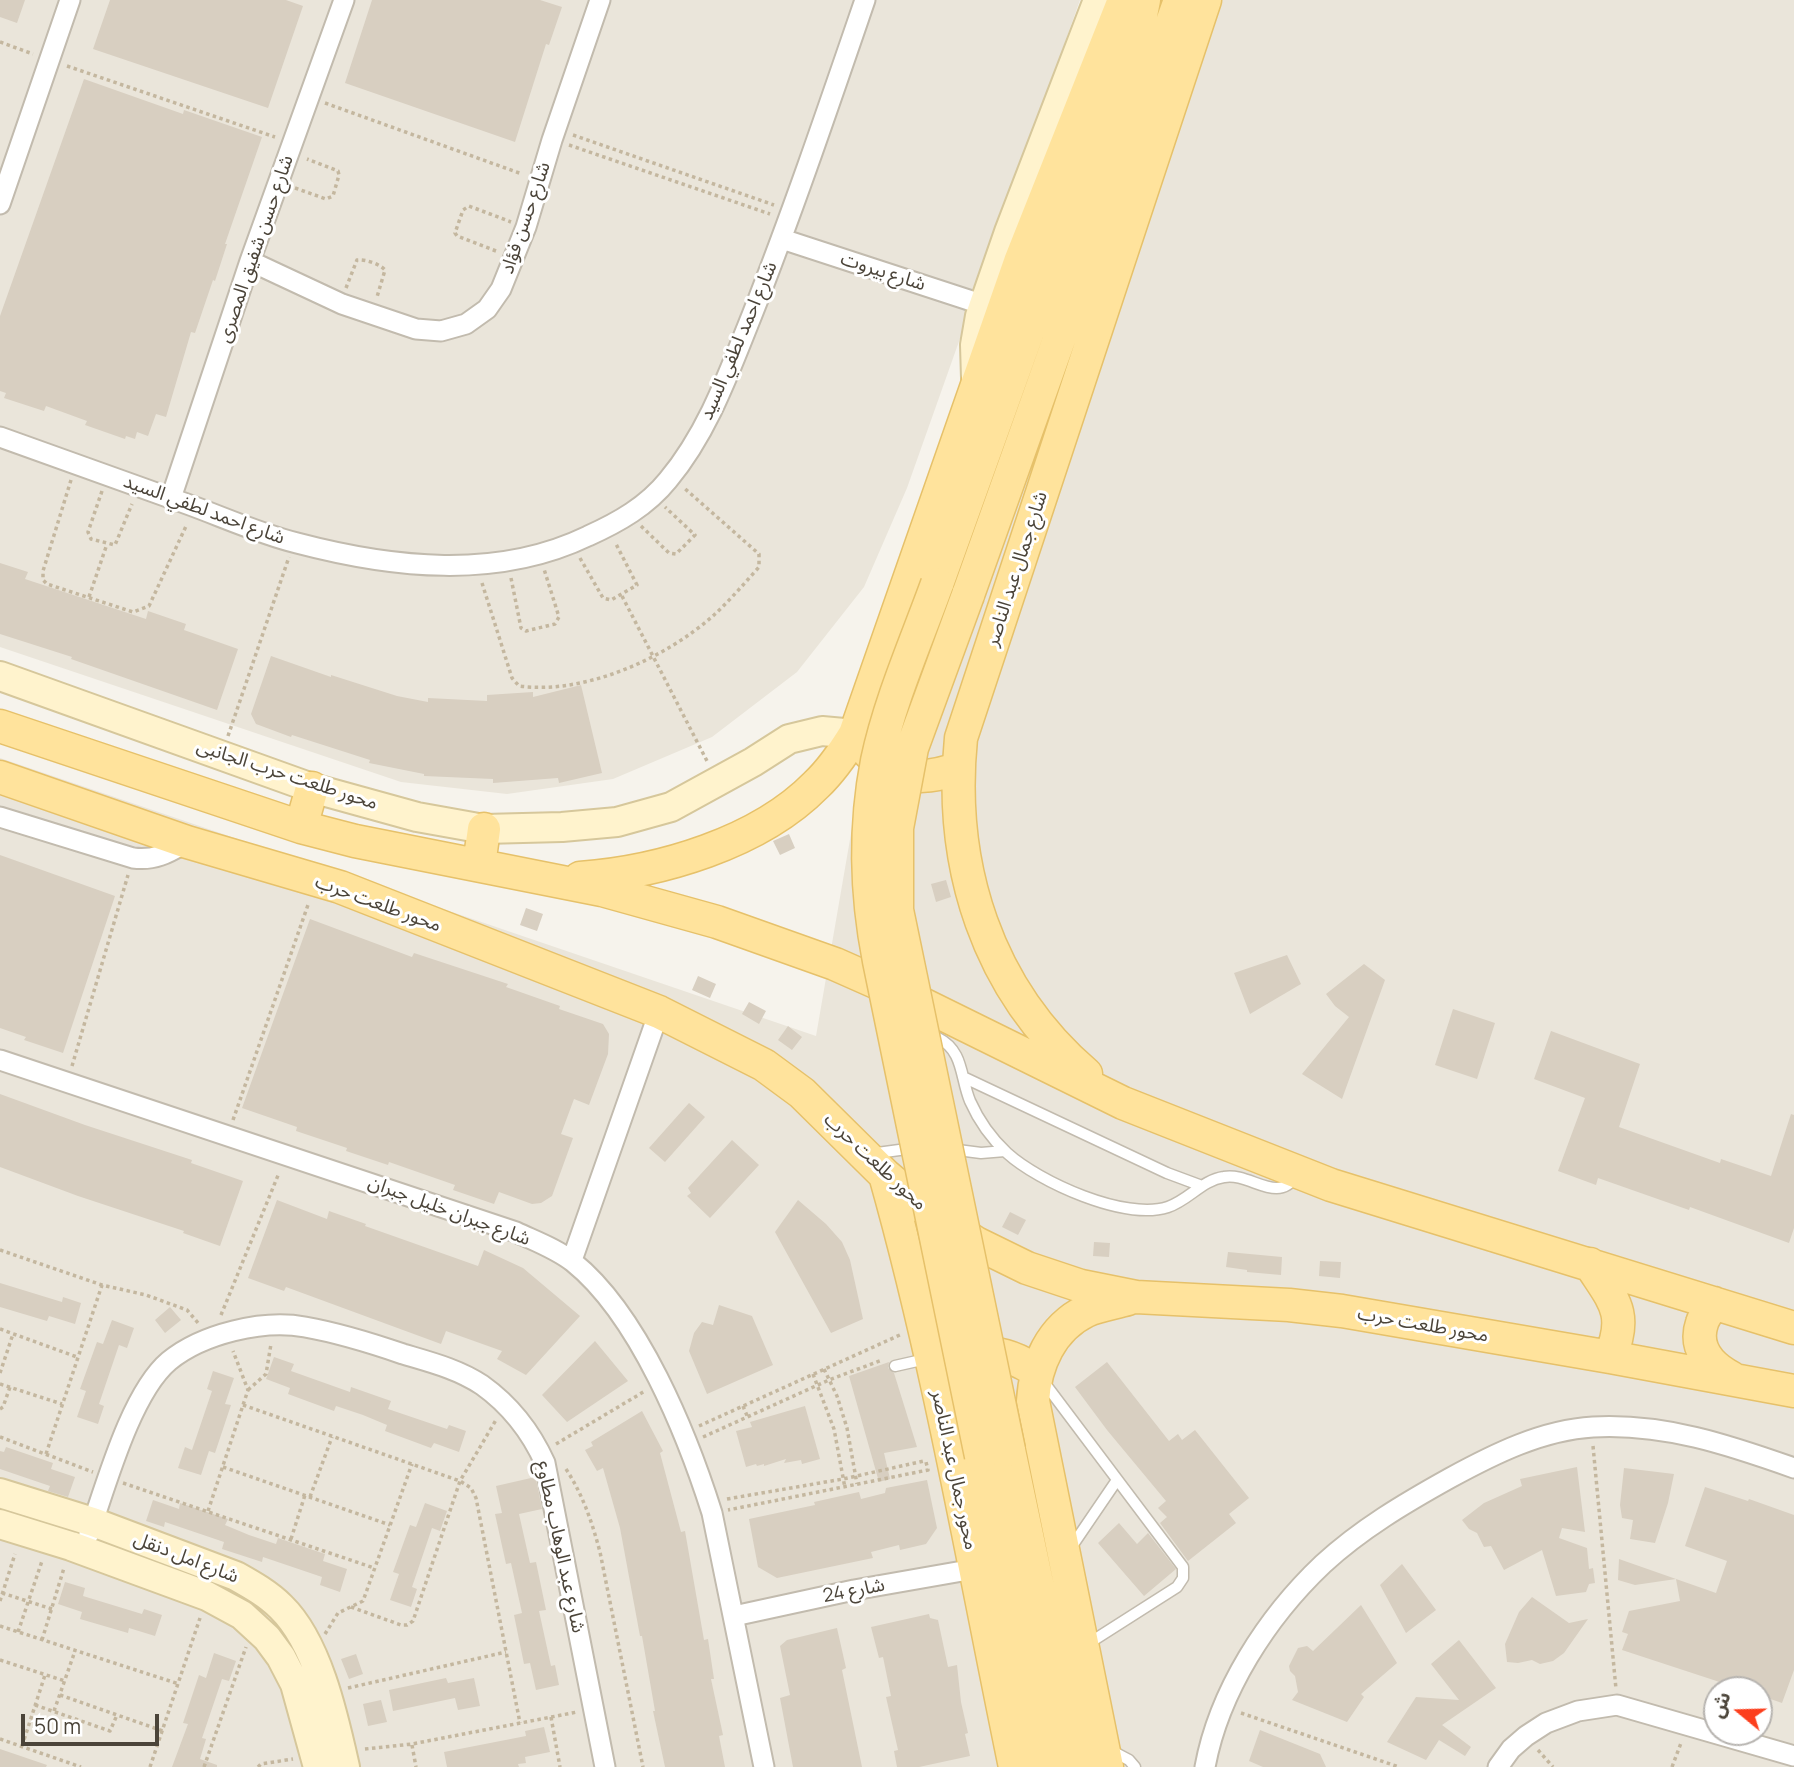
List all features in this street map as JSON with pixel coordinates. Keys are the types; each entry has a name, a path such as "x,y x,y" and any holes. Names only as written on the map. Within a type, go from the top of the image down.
{"main road":[{"path":"543,877 573,879 632,872 693,856 723,844 799,801 830,770 855,734 1020,262 1124,0"},
{"path":"1045,1767 971,1455 877,950 869,894 869,825 878,759 895,699 1140,20 1144,0"},
{"path":"1076,1767 971,1455 897,910 897,828 912,748 1180,0"},
{"name":"شارع جمال عبد الناصر","path":"1123,1103 1076,1066 1055,1045 1018,997 1003,971 979,916 970,887 959,828 958,768 961,738 1205,0"},
{"path":"0,726 301,827 543,877 637,899 717,922 835,964 908,996 1123,1103 1331,1185 1794,1328"},
{"path":"855,734 878,762 904,774 931,776 958,768"},
{"name":"محور طلعت حرب","path":"0,777 187,842 317,880 659,1012 764,1065 802,1093 929,1212 976,1243 1027,1268 1081,1286 1136,1297 1169,1301 1289,1305 1342,1311 1794,1391"},
{"path":"301,827 312,788"},
{"path":"479,865 484,829"},
{"name":"محور جمال عبد الناصر","path":"876,1165 910,1263 932,1368 971,1455 974,1569 1015,1767"},
{"path":"1590,1264 1617,1306 1620,1326 1611,1357"},
{"path":"1105,1757 1035,1416 1033,1394 1037,1372 1049,1344 1073,1319 1087,1310 1136,1297"},
{"path":"1714,1303 1701,1324 1701,1348 1714,1369 1735,1380"},
{"path":"932,1368 985,1353 1013,1357 1037,1372"}],"street":[{"path":"0,204 70,0"},
{"name":"شارع حسن شفيق المصرى","path":"171,498 250,261 344,0"},
{"name":"شارع حسن فؤاد","path":"250,261 342,304 416,329 441,331 466,324 486,309 502,289 526,227 539,180 600,0"},
{"name":"شارع احمد لطفي السيد","path":"0,437 295,543 413,565 508,562 572,544 606,528 654,496 671,477 719,397 788,223 865,0"},
{"path":"976,390 975,345 984,305 1009,232 1098,0"},
{"name":"شارع بيروت","path":"788,223 984,305"},
{"name":"محور طلعت حرب الجانبى","path":"0,676 312,788 417,817 484,829 562,827 617,822 671,807 789,739 822,731 855,734"},
{"path":"0,817 147,860 162,856 187,842"},
{"path":"572,1261 659,1012"},
{"name":"شارع جبران خليل جبران","path":"0,1060 516,1232 572,1261 599,1287 629,1326 685,1439 711,1507 764,1767"},
{"name":"شارع عبد الوهاب مطاوع","path":"67,1545 93,1522 107,1478 141,1397 155,1375 171,1360 212,1338 275,1325 303,1326 360,1340 461,1372 505,1405 555,1465 593,1709 605,1767"},
{"path":"1205,1767 1223,1706 1247,1659 1277,1616 1323,1564 1364,1531 1410,1501 1494,1454 1544,1437 1592,1427 1667,1430 1714,1441 1794,1468"},
{"name":"شارع امل دنقل","path":"0,1493 93,1522 236,1576 258,1588 282,1608 313,1655 325,1693 330,1760"},
{"name":"شارع امل دنقل","path":"0,1524 67,1545 207,1596 242,1615 281,1657 330,1760"},
{"name":"شارع 24","path":"734,1616 854,1590 974,1569"},
{"path":"1498,1767 1526,1735 1546,1723 1578,1711 1617,1705 1794,1756"}],"lane":[{"path":"937,1038 945,1041 956,1053 971,1102 1005,1151 1030,1171 1089,1198 1145,1211 1180,1202 1202,1186 1223,1177 1231,1176 1279,1189 1291,1184 1299,1172"},
{"path":"963,1077 1167,1173 1202,1186"},
{"path":"876,1165 902,1149 935,1148 981,1153 1005,1151"},
{"path":"893,1362 932,1368"},
{"path":"1037,1372 1183,1567 1183,1578 1177,1587 1083,1647"},
{"path":"1064,1558 1117,1480"},
{"path":"1105,1757 1129,1760 1135,1767"}],"path":[{"path":"0,43 292,148 338,171 340,175 333,196 326,199 280,183"},
{"path":"310,98 539,180"},
{"path":"554,134 600,145 788,223"},
{"path":"554,134 597,155 788,223"},
{"path":"597,155 600,145"},
{"path":"514,257 457,236 455,233 463,210 469,206 526,227"},
{"path":"342,304 354,264 361,259 385,270 371,314"},
{"path":"76,464 42,575 47,584 133,612 149,606 195,507"},
{"path":"108,475 88,532 92,539 113,546 116,544 139,486"},
{"path":"476,564 512,677 519,686 557,686 586,681 614,674 653,657 691,634 714,615 758,567 760,561 759,554 671,477"},
{"path":"630,514 669,553 676,554 693,540 695,535 654,496"},
{"path":"572,544 603,598 611,600 622,596 635,588 637,582 606,528"},
{"path":"222,754 295,543"},
{"path":"89,597 107,544"},
{"path":"508,562 521,628 526,631 536,629 555,624 559,617 539,555"},
{"path":"622,596 718,782"},
{"path":"68,1082 133,858"},
{"path":"228,1135 317,880"},
{"path":"212,1338 287,1155"},
{"path":"0,1250 102,1285 146,1295 187,1310 212,1338 248,1390"},
{"path":"46,1454 102,1285"},
{"path":"685,1439 743,1406 923,1324"},
{"path":"208,1511 248,1390 266,1374 275,1325"},
{"path":"0,1329 78,1357"},
{"path":"0,1373 13,1334"},
{"path":"685,1439 748,1418 829,1380 893,1362"},
{"path":"824,1369 847,1428 857,1484"},
{"path":"813,1374 834,1429 845,1488"},
{"path":"643,1767 591,1519 578,1486 555,1465 551,1446 659,1383"},
{"path":"0,1384 62,1404"},
{"path":"0,1409 10,1387"},
{"path":"243,1405 460,1481 471,1488 476,1498 520,1723"},
{"path":"351,1607 401,1625 413,1621 460,1481 505,1405"},
{"path":"743,1406 748,1418"},
{"path":"1592,1427 1617,1705"},
{"path":"291,1539 332,1436"},
{"path":"0,1437 107,1478 374,1568"},
{"path":"924,1461 928,1465 927,1471 845,1488 711,1507 924,1461"},
{"path":"313,1655 338,1613 363,1601 412,1464"},
{"path":"223,1466 390,1525"},
{"path":"18,1632 28,1601 67,1545"},
{"path":"42,1640 67,1545"},
{"path":"0,1601 15,1553"},
{"path":"2,1593 52,1609"},
{"path":"150,1767 207,1596"},
{"path":"0,1626 179,1684"},
{"path":"204,1767 254,1626"},
{"path":"54,1712 75,1651"},
{"path":"325,1693 506,1651"},
{"path":"0,1660 65,1681"},
{"path":"22,1747 45,1675"},
{"path":"60,1695 163,1731"},
{"path":"36,1705 110,1731 117,1714"},
{"path":"1223,1706 1399,1767"},
{"path":"258,1767 261,1764 330,1760 593,1709"},
{"path":"551,1717 560,1767"},
{"path":"1672,1767 1687,1725"},
{"path":"0,1739 81,1767"},
{"path":"412,1744 416,1767"}],"shaded area":[{"path":"0,0 1080,0 907,488 864,587 797,672 712,737 613,779 507,794 401,782 0,647"},
{"path":"1122,0 1794,0 1794,1767 0,1767 0,758 816,1036 876,689"}],"building":[{"path":"0,0 25,0 17,23 0,17"},
{"path":"110,0 286,0 303,6 268,108 93,49"},
{"path":"372,0 540,0 562,7 549,45 546,44 515,142 345,83"},
{"path":"84,79 183,114 184,110 262,137 215,281 213,280 195,333 191,332 166,417 156,414 148,436 137,432 135,439 126,436 125,439 85,425 87,421 46,406 44,411 4,398 6,393 0,391 0,316"},
{"path":"0,563 28,572 25,579 146,619 148,611 186,624 184,630 238,649 217,710 0,634"},
{"path":"271,656 331,677 428,702 428,698 487,701 487,695 533,692 533,697 581,685 602,773 559,783 558,778 493,783 493,779 424,776 369,763 370,760 292,735 291,737 256,724 251,714"},
{"path":"789,834 795,848 780,855 773,841"},
{"path":"0,855 115,896 63,1053 24,1040 26,1037 0,1028"},
{"path":"946,880 951,897 936,902 931,884"},
{"path":"526,908 543,914 537,931 520,925"},
{"path":"310,919 412,957 414,953 508,984 506,987 603,1024 609,1034 608,1054 589,1105 574,1099 561,1134 573,1138 552,1196 541,1203 532,1204 499,1192 494,1204 453,1190 455,1185 389,1162 388,1165 346,1151 347,1148 296,1131 297,1127 242,1108"},
{"path":"1287,955 1301,984 1250,1014 1234,973"},
{"path":"1364,964 1385,980 1342,1099 1302,1074 1349,1017 1335,1006 1326,994"},
{"path":"698,976 716,984 710,998 692,990"},
{"path":"749,1002 766,1011 759,1024 742,1014"},
{"path":"1453,1009 1495,1023 1477,1079 1435,1065"},
{"path":"788,1026 802,1037 792,1050 778,1040"},
{"path":"1551,1031 1640,1064 1619,1127 1720,1163 1721,1159 1771,1176 1791,1114 1794,1115 1794,1228 1789,1243 1690,1207 1689,1210 1598,1178 1596,1185 1558,1171 1585,1098 1534,1079"},
{"path":"0,1094 192,1160 191,1163 243,1181 220,1246 0,1167"},
{"path":"689,1103 705,1117 665,1162 649,1148"},
{"path":"732,1140 759,1165 710,1218 687,1196 691,1193 688,1188"},
{"path":"277,1200 327,1219 329,1211 478,1266 484,1250 523,1268 580,1316 526,1375 497,1359 502,1351 446,1331 441,1344 286,1287 284,1291 248,1278"},
{"path":"798,1200 842,1242 850,1260 863,1319 831,1333 775,1232"},
{"path":"1010,1212 1026,1220 1018,1235 1002,1227"},
{"path":"1094,1242 1110,1243 1109,1257 1093,1256"},
{"path":"1228,1252 1282,1257 1281,1275 1226,1267"},
{"path":"1320,1261 1341,1262 1340,1278 1319,1276"},
{"path":"0,1283 62,1302 63,1297 81,1303 75,1324 49,1316 47,1321 0,1307"},
{"path":"719,1305 752,1316 773,1365 707,1394 689,1351 694,1333 702,1322 713,1325"},
{"path":"170,1307 181,1320 165,1333 155,1320"},
{"path":"112,1320 134,1328 127,1348 119,1345 99,1404 104,1406 98,1424 77,1417 86,1391 80,1389 97,1342 103,1344"},
{"path":"595,1341 628,1381 567,1422 542,1395"},
{"path":"274,1357 294,1364 291,1371 350,1392 351,1387 391,1401 388,1409 447,1429 449,1425 466,1431 459,1452 434,1443 431,1448 385,1431 387,1425 363,1415 336,1406 334,1411 288,1394 290,1388 266,1379"},
{"path":"889,1362 888,1368 894,1373 917,1447 884,1453 890,1479 879,1482 849,1376"},
{"path":"1107,1362 1169,1441 1178,1434 1182,1440 1195,1430 1249,1498 1229,1514 1236,1523 1188,1561 1160,1523 1167,1517 1158,1508 1166,1501 1075,1387"},
{"path":"213,1371 234,1378 225,1404 231,1405 215,1453 209,1451 201,1475 178,1468 185,1447 192,1450 212,1391 207,1389"},
{"path":"805,1406 820,1459 802,1464 801,1460 784,1463 786,1459 764,1466 756,1464 746,1467 736,1431 752,1427 750,1422"},
{"path":"642,1411 663,1451 660,1453 681,1532 685,1531 704,1640 708,1639 714,1679 711,1679 723,1735 719,1736 725,1767 665,1767 620,1528 603,1468 597,1471 585,1450 593,1446 591,1442"},
{"path":"6,1447 53,1463 51,1469 75,1477 68,1497 48,1491 50,1486 0,1469 0,1451 4,1452"},
{"path":"1577,1467 1585,1532 1562,1528 1559,1538 1587,1548 1589,1569 1593,1568 1595,1583 1589,1584 1586,1592 1556,1596 1542,1550 1504,1570 1491,1546 1484,1547 1477,1533 1469,1529 1462,1520 1484,1503 1522,1486 1520,1479"},
{"path":"1624,1468 1674,1474 1655,1543 1630,1539 1633,1520 1622,1518 1620,1505"},
{"path":"536,1479 542,1509 519,1514 530,1563 536,1562 546,1610 539,1611 551,1666 555,1665 559,1685 536,1690 530,1663 524,1664 514,1615 522,1613 511,1563 506,1564 495,1514 502,1513 496,1486"},
{"path":"927,1480 937,1528 926,1544 900,1550 899,1545 871,1552 873,1558 777,1578 758,1567 749,1519 815,1505 814,1502 859,1492 861,1499 885,1493 886,1488"},
{"path":"1705,1487 1794,1515 1794,1670 1782,1703 1773,1700 1773,1676 1703,1677 1622,1650 1628,1634 1622,1632 1629,1611 1680,1601 1676,1579 1635,1585 1618,1580 1619,1559 1716,1593 1727,1561 1685,1546"},
{"path":"153,1500 179,1509 180,1503 228,1519 225,1525 249,1535 276,1544 278,1538 325,1554 323,1561 347,1569 340,1592 320,1585 322,1577 263,1557 262,1562 222,1549 224,1542 165,1522 164,1527 146,1521"},
{"path":"425,1503 447,1511 440,1531 432,1528 412,1587 417,1589 411,1607 390,1600 399,1574 393,1572 410,1525 416,1527"},
{"path":"1119,1523 1137,1544 1148,1533 1176,1569 1144,1596 1098,1543"},
{"path":"1402,1564 1436,1610 1406,1633 1380,1585"},
{"path":"65,1582 85,1588 83,1596 142,1614 144,1609 162,1615 155,1636 129,1628 128,1633 80,1619 82,1612 58,1604"},
{"path":"1532,1597 1569,1623 1588,1619 1564,1653 1553,1661 1540,1664 1532,1660 1507,1662 1505,1644 1519,1612"},
{"path":"1361,1605 1397,1663 1361,1694 1364,1697 1347,1722 1292,1700 1298,1692 1295,1676 1289,1666 1298,1648 1307,1646 1313,1651"},
{"path":"929,1614 930,1618 938,1620 948,1667 957,1665 970,1756 919,1767 897,1767 894,1751 898,1750 886,1697 891,1696 883,1657 879,1658 871,1627"},
{"path":"837,1628 846,1668 842,1670 862,1767 793,1767 780,1698 790,1695 780,1646 787,1640"},
{"path":"1459,1640 1496,1688 1442,1725 1471,1747 1465,1756 1439,1740 1426,1760 1387,1742 1416,1697 1459,1700 1431,1664"},
{"path":"214,1653 236,1661 229,1681 222,1679 202,1738 206,1739 200,1759 217,1767 172,1767 188,1724 183,1723 199,1675 206,1678"},
{"path":"356,1654 363,1674 349,1679 341,1659"},
{"path":"446,1678 448,1683 474,1678 480,1706 458,1710 455,1698 393,1711 389,1690"},
{"path":"381,1700 387,1722 368,1726 363,1704"},
{"path":"544,1727 550,1752 525,1757 526,1763 518,1764 519,1767 447,1767 444,1752 526,1736 525,1731"},
{"path":"1260,1730 1320,1754 1326,1767 1263,1767 1249,1761"},
{"path":"0,1749 47,1765 0,1767"}]}
